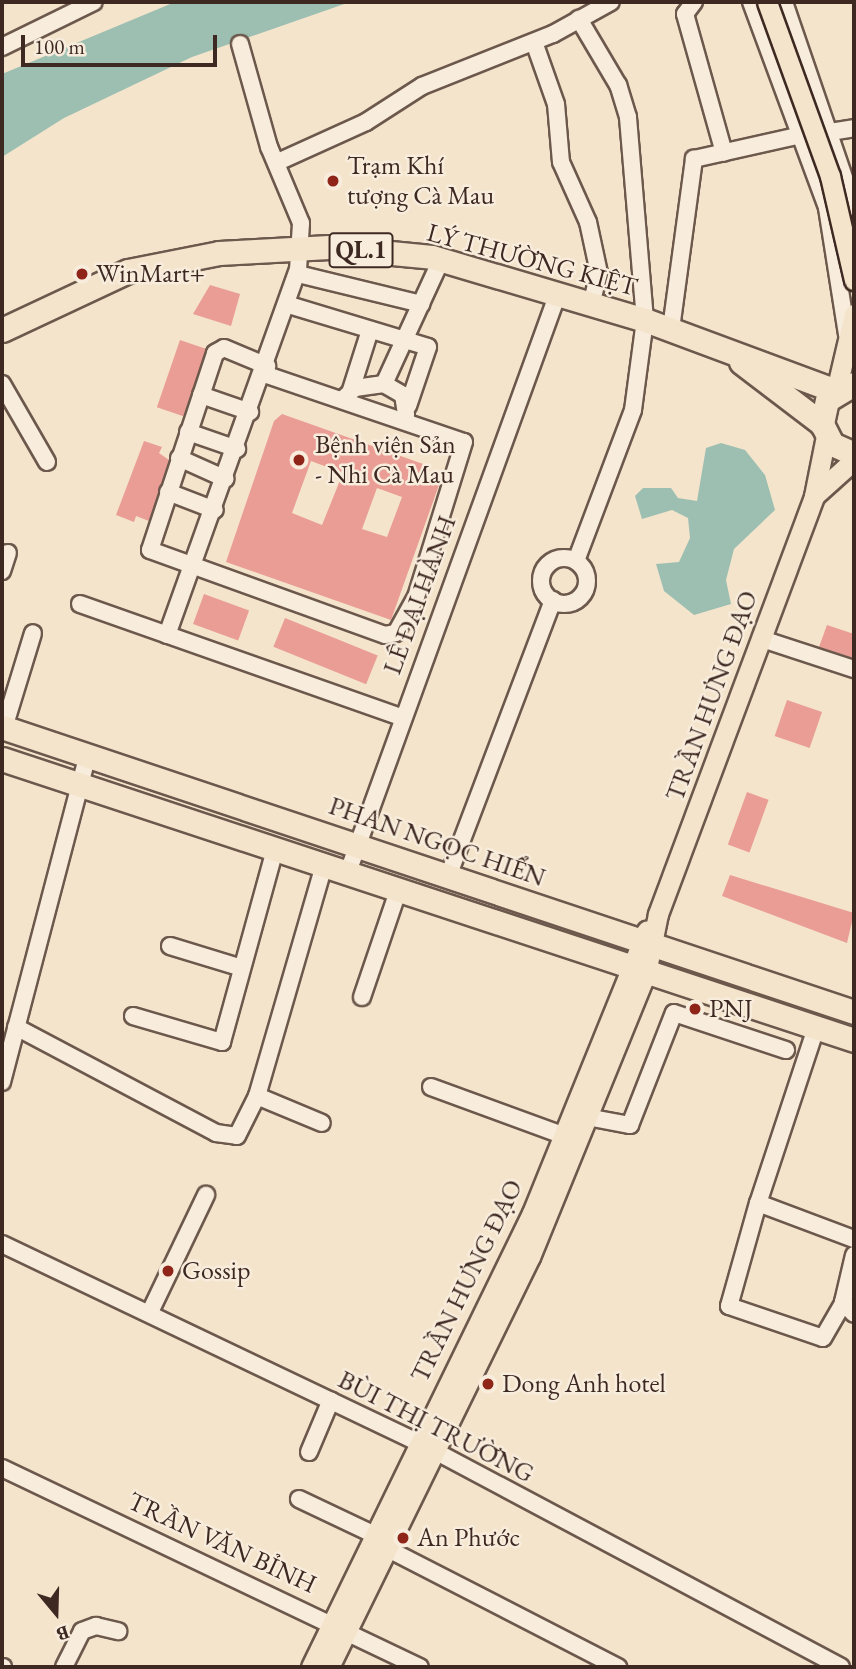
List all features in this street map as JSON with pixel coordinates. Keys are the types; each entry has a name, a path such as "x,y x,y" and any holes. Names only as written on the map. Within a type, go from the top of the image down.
{"highway":[{"name":"LÝ THƯỜNG KIỆT","path":"2,330 128,271 219,253 301,249 441,260 645,320 845,388"},
{"name":"LÝ THƯỜNG KIỆT","path":"722,347 824,430"},
{"path":"824,430 845,388"},
{"name":"QL.1","path":"824,430 854,454"},
{"name":"PHAN NGỌC HIỂN","path":"3,727 449,874 854,1012"},
{"path":"2,759 854,1040"}],"main road":[{"path":"767,2 830,176 854,280"},
{"path":"845,388 847,337 854,314"},
{"name":"TRẦN HƯNG ĐẠO","path":"312,1667 341,1625 587,1117 637,970 814,496 824,430"},
{"name":"TRẦN HƯNG ĐẠO","path":"814,496 854,460"},
{"name":"TRẦN HƯNG ĐẠO","path":"546,1198 562,1135 637,970"},
{"name":"TRẦN HƯNG ĐẠO","path":"329,1667 341,1625"}],"street":[{"path":"2,47 94,2"},
{"path":"280,160 366,122 422,86 534,42 611,2"},
{"path":"694,2 685,14 724,153"},
{"path":"751,2 827,208 847,337"},
{"path":"784,2 854,206"},
{"path":"576,561 633,410 645,320 628,117 618,85 579,19"},
{"path":"534,42 556,104 561,162 588,222 599,273 591,305"},
{"path":"167,635 215,510 298,274 301,223 280,160 269,147 240,44"},
{"path":"830,132 854,128"},
{"path":"671,329 694,159 801,135"},
{"path":"834,255 854,247"},
{"path":"347,395 384,384 441,260"},
{"path":"298,274 421,304"},
{"name":"LÊ ĐẠI HÀNH","path":"348,873 401,717 557,296"},
{"path":"289,305 428,347 430,355 407,413"},
{"path":"347,395 370,330"},
{"path":"220,349 265,370 347,395 407,413 461,439 466,448 416,597 396,633 385,635 193,568 150,550 188,432 220,349"},
{"path":"2,384 47,462"},
{"path":"384,384 407,413"},
{"path":"201,396 250,412"},
{"path":"188,432 237,449"},
{"path":"180,458 226,479"},
{"path":"168,492 215,510"},
{"path":"2,571 8,553"},
{"path":"555,560 576,561 586,573 582,595 568,603 553,600 543,589 543,572 555,560"},
{"path":"449,874 553,600"},
{"path":"80,604 401,717"},
{"path":"3,727 33,634"},
{"path":"762,639 854,669"},
{"path":"2,1083 88,754"},
{"path":"133,1016 222,1042 275,849"},
{"path":"16,1027 227,1138 242,1132 257,1096 324,866"},
{"path":"362,997 398,891"},
{"path":"170,946 242,968"},
{"path":"758,1041 768,1012"},
{"path":"587,1117 630,1125 674,1013 786,1050"},
{"path":"816,1028 758,1203 729,1306 824,1338 849,1309 854,1255"},
{"path":"431,1087 562,1135"},
{"path":"257,1096 322,1123"},
{"path":"150,1312 206,1195"},
{"path":"758,1203 854,1239"},
{"name":"BÙI THỊ TRƯỜNG","path":"2,1244 150,1312 426,1447 841,1667"},
{"path":"309,1452 331,1400"},
{"name":"TRẦN VĂN BỈNH","path":"2,1468 341,1625 420,1667"},
{"path":"299,1499 618,1667"},
{"path":"64,1667 82,1631 96,1626 118,1631"}],"shaded area":[{"path":"175,2 350,2 192,57 64,118 2,157 2,74"},
{"path":"721,443 745,450 765,475 775,510 734,549 726,580 731,604 694,615 664,591 656,564 679,562 690,538 688,518 672,510 642,519 635,496 643,488 671,488 678,498 697,501 706,448"}],"building":[{"path":"210,285 240,294 231,326 193,314"},
{"path":"180,340 206,349 183,416 157,407"},
{"path":"282,414 426,465 422,478 439,485 391,620 226,562 274,421","holes":["311,461 343,473 322,525 292,513","377,488 402,497 387,537 362,529"]},
{"path":"144,441 162,447 159,453 169,460 149,521 136,516 134,522 116,515"},
{"path":"204,594 249,610 238,640 193,624"},
{"path":"285,618 378,655 366,684 273,647"},
{"path":"827,625 854,634 854,658 819,647"},
{"path":"787,700 822,712 810,748 775,736"},
{"path":"747,792 769,800 749,852 728,845"},
{"path":"730,875 854,913 847,943 722,896"}],"place":[{"name":"Trạm Khí tượng Cà Mau","path":"333,181"},
{"name":"WinMart+","path":"82,274"},
{"name":"Bệnh viện Sản - Nhi Cà Mau","path":"299,460"},
{"name":"PNJ","path":"695,1009"},
{"name":"Gossip","path":"168,1271"},
{"name":"Dong Anh hotel","path":"488,1384"},
{"name":"An Phước","path":"403,1538"}]}
